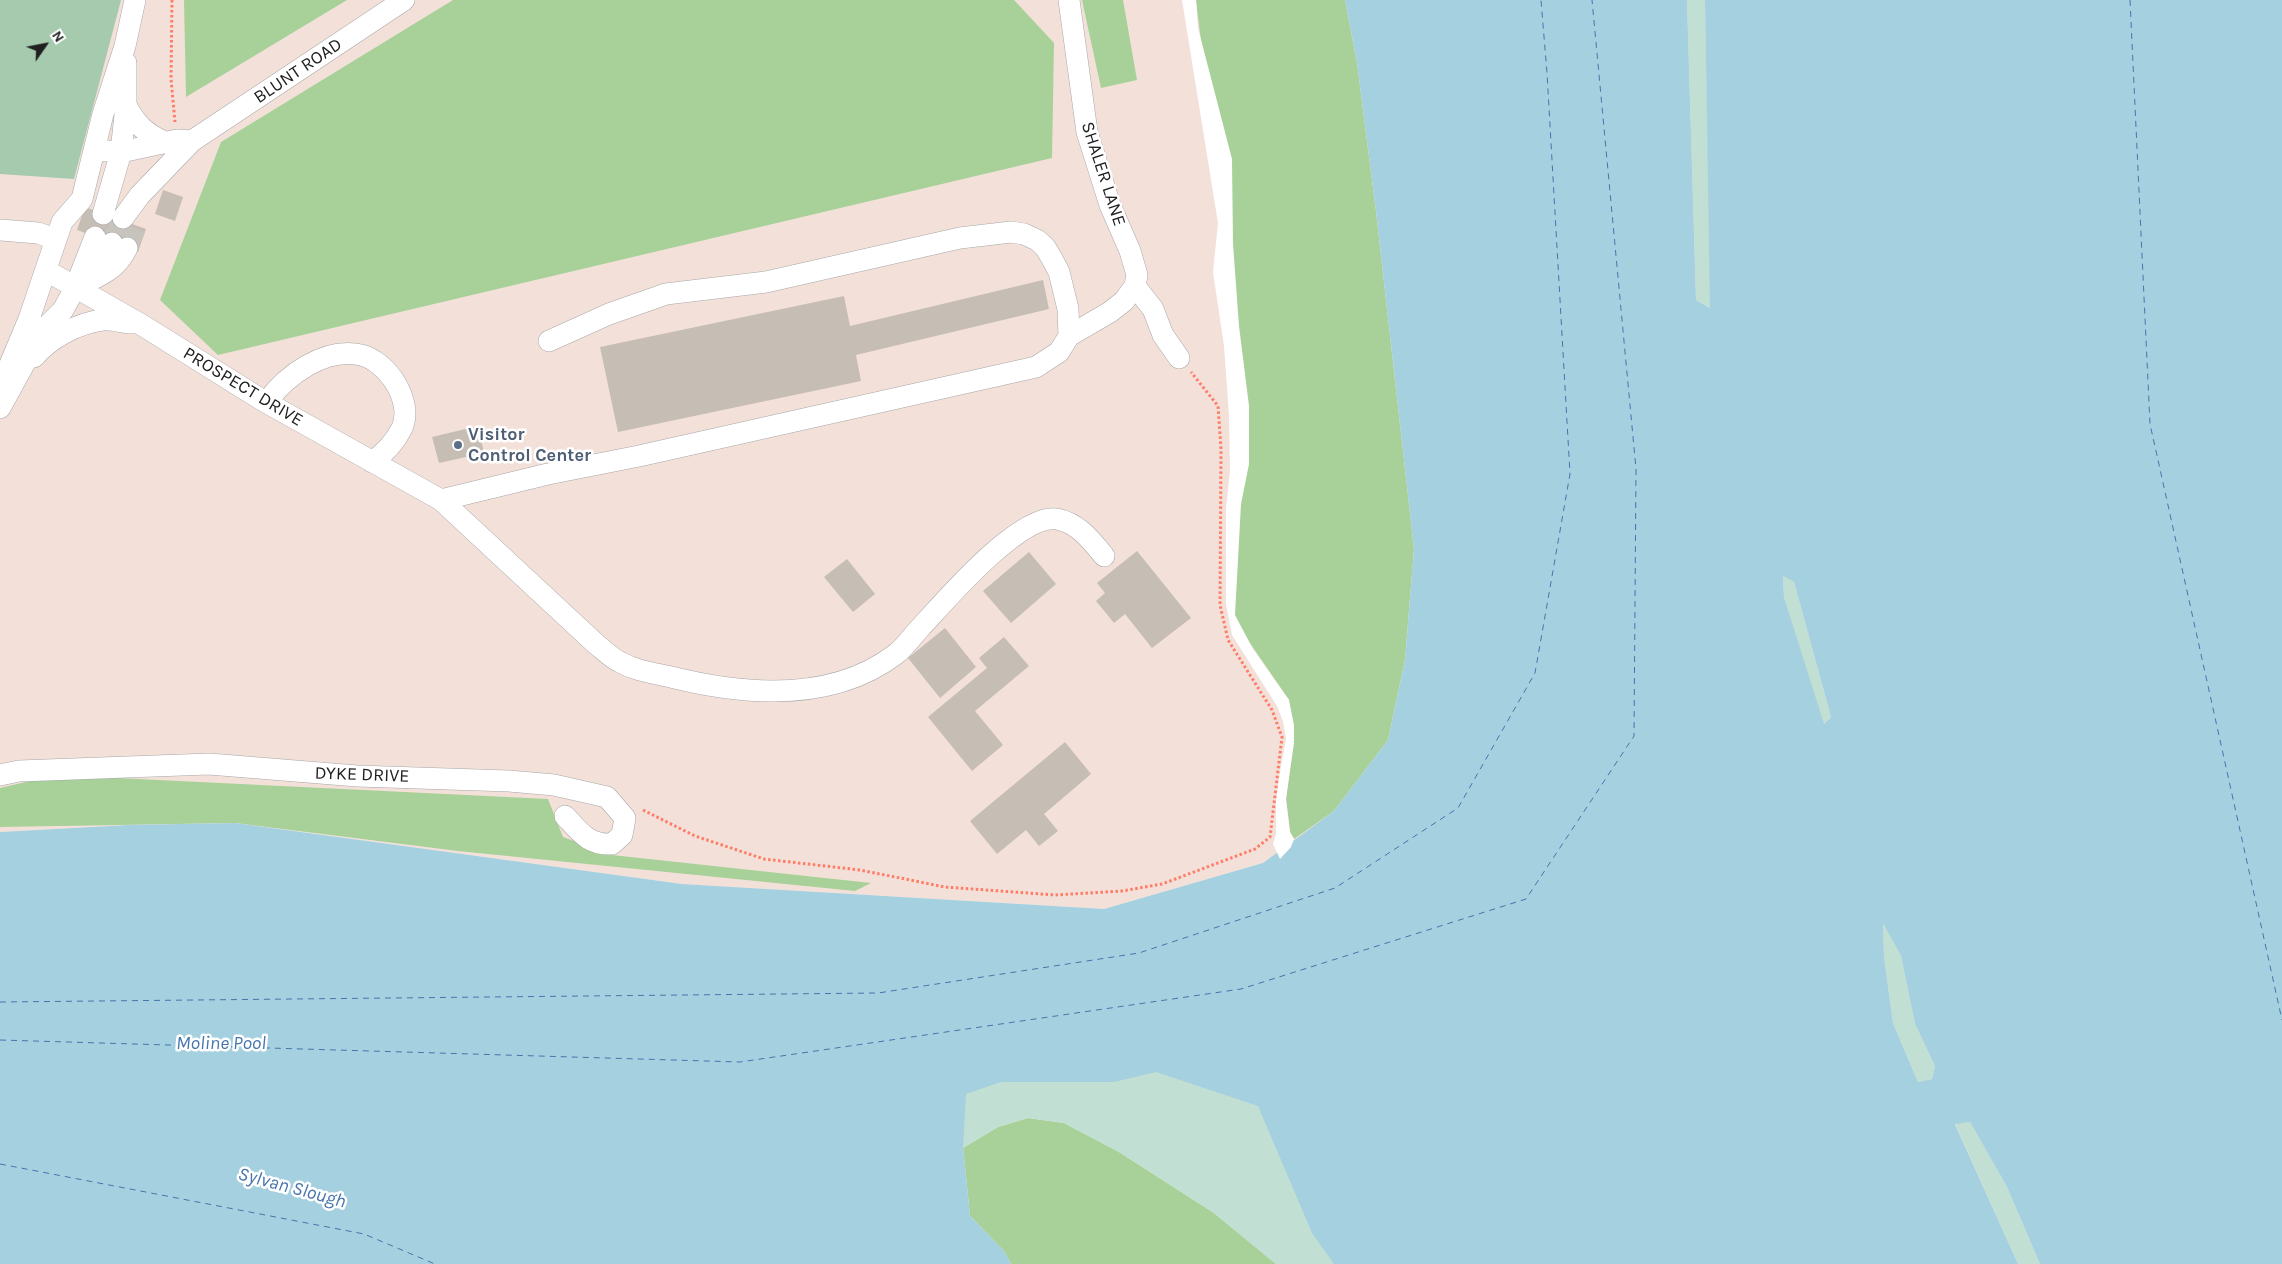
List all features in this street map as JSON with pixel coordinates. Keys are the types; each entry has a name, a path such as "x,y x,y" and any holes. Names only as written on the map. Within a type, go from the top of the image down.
{"street":[{"path":"0,388 47,271 55,239 62,222 82,199 136,0"},
{"name":"BLUNT ROAD","path":"94,150 121,152 178,141 404,0"},
{"name":"SHALER LANE","path":"1069,0 1087,132 1110,205 1135,265 1137,275 1135,286"},
{"path":"121,152 126,105 125,46"},
{"path":"126,105 139,127 149,136 178,141"},
{"name":"BLUNT ROAD","path":"121,152 121,220 155,179 178,141"},
{"path":"0,230 38,233 55,239"},
{"path":"549,341 609,314 666,294 766,282 960,238 1011,232 1024,234 1037,240 1045,247 1051,257 1059,272 1068,309 1069,336"},
{"path":"0,408 43,332 63,310 75,288 111,242 121,260 112,269 75,288"},
{"name":"PROSPECT DRIVE","path":"47,271 142,325 267,402 441,500 596,644 619,662 638,670 704,685 754,691 816,688 862,674 897,654 967,577 1028,526 1041,521 1056,519 1078,528 1104,556"},
{"path":"441,500 548,474 639,456 1036,367 1059,352 1069,336 1110,312 1124,301 1135,286 1153,309 1164,336 1179,358"},
{"path":"18,376 36,354 70,330 104,320 142,325"},
{"path":"267,402 278,387 292,376 327,357 342,353 362,355 376,363 396,384 403,401 404,413 403,427 386,452 372,462"},
{"name":"DYKE DRIVE","path":"0,774 19,771 209,764 254,766 357,776 554,784 607,797 625,818 622,835 612,844 600,845 585,838 565,816"}],"path":[{"path":"172,0 171,79 178,141"},
{"path":"640,809 695,836 764,859 860,870 945,887 1055,895 1122,891 1162,884 1255,849 1270,837 1282,737 1272,710 1228,640 1220,605 1222,449 1218,406 1179,358"}],"shaded area":[{"path":"0,0 1345,0 1334,811 1263,863 1104,909 682,884 235,823 129,825 0,832"}],"green space":[{"path":"0,0 121,0 74,179 0,174"},
{"path":"184,0 347,0 186,97"},
{"path":"453,0 1014,0 1054,43 1052,158 218,355 160,300 221,142"},
{"path":"1082,0 1123,0 1137,80 1101,88"},
{"path":"1196,0 1345,0 1357,63 1376,211 1414,549 1405,660 1388,740 1334,811 1294,839 1290,832 1286,799 1290,767 1289,700 1230,614 1245,405"},
{"path":"1687,0 1705,0 1711,308 1696,300"},
{"path":"1783,576 1794,582 1831,717 1823,725 1784,597"},
{"path":"56,775 548,799 563,837 612,855 871,883 855,891 458,851 235,823 0,827 0,788"},
{"path":"1883,922 1901,956 1915,1024 1935,1066 1932,1079 1918,1082 1893,1023 1884,957"},
{"path":"1246,1039 1419,1264 1276,1264 1214,1213 1119,1152 1064,1123 1028,1118 998,1127 963,1148 970,1216 1004,1251 1011,1264 968,1232 946,1084"},
{"path":"1028,1118 1064,1123 1119,1152 1214,1213 1276,1264 1011,1264 1004,1251 970,1216 963,1148 998,1127"},
{"path":"1970,1122 2007,1187 2040,1264 2018,1264 1955,1123"}],"water":[{"path":"1345,0 1687,0 1696,300 1710,308 1705,0 2282,0 2282,1264 2040,1264 2007,1187 1970,1122 1955,1124 2018,1264 1334,1264 1312,1233 1258,1106 1156,1072 1114,1082 1001,1082 966,1094 963,1148 970,1216 1004,1251 1011,1264 0,1264 0,832 129,825 235,823 682,884 1104,909 1263,863 1334,811 1388,740 1405,660 1414,549 1376,211 1357,63","holes":["1783,576 1794,582 1831,717 1824,724 1784,597","1883,923 1901,956 1915,1024 1935,1066 1932,1079 1918,1082 1893,1023 1884,957"]}],"pier":[{"path":"1182,0 1196,0 1198,28 1232,159 1233,244 1239,326 1249,406 1249,464 1241,504 1235,615 1253,649 1289,700 1294,725 1294,743 1286,799 1290,832 1294,839 1291,847 1280,859 1273,844 1276,834 1276,801 1286,739 1283,721 1277,706 1232,635 1226,604 1226,508 1230,471 1229,415 1224,346 1213,272 1218,223"}],"building":[{"path":"163,190 183,197 175,221 155,214"},
{"path":"85,207 146,229 138,252 77,230"},
{"path":"1043,280 1049,309 856,355 861,381 618,432 600,347 844,296 850,326"},
{"name":"Visitor Control Center","path":"478,426 484,453 439,463 432,437"},
{"path":"1137,551 1191,618 1152,648 1125,614 1114,623 1096,601 1105,593 1097,583"},
{"path":"1029,552 1056,584 1011,623 983,591"},
{"path":"847,559 875,594 853,612 824,577"},
{"path":"945,628 976,667 940,698 908,658"},
{"path":"1004,637 1029,666 975,711 1003,745 972,771 928,717 987,668 979,658"},
{"path":"1065,742 1091,774 1044,814 1058,831 1039,846 1026,830 997,854 970,821"}],"ferry route":[{"path":"0,1002 878,993 1139,953 1335,888 1458,808 1535,673 1570,474 1547,73 1541,0"},
{"path":"0,1040 740,1062 1241,989 1526,899 1634,736 1636,469 1592,0"},
{"path":"2130,0 2150,424 2282,1020"},
{"path":"0,1164 364,1234 435,1264"}],"tunnel":[{"path":"112,243 122,221"},
{"path":"127,248 136,225"}],"place":[{"name":"Visitor Control Center","path":"458,445"}],"water label":[{"name":"Moline Pool","path":"221,1044"},
{"name":"Sylvan Slough","path":"292,1188"}]}
